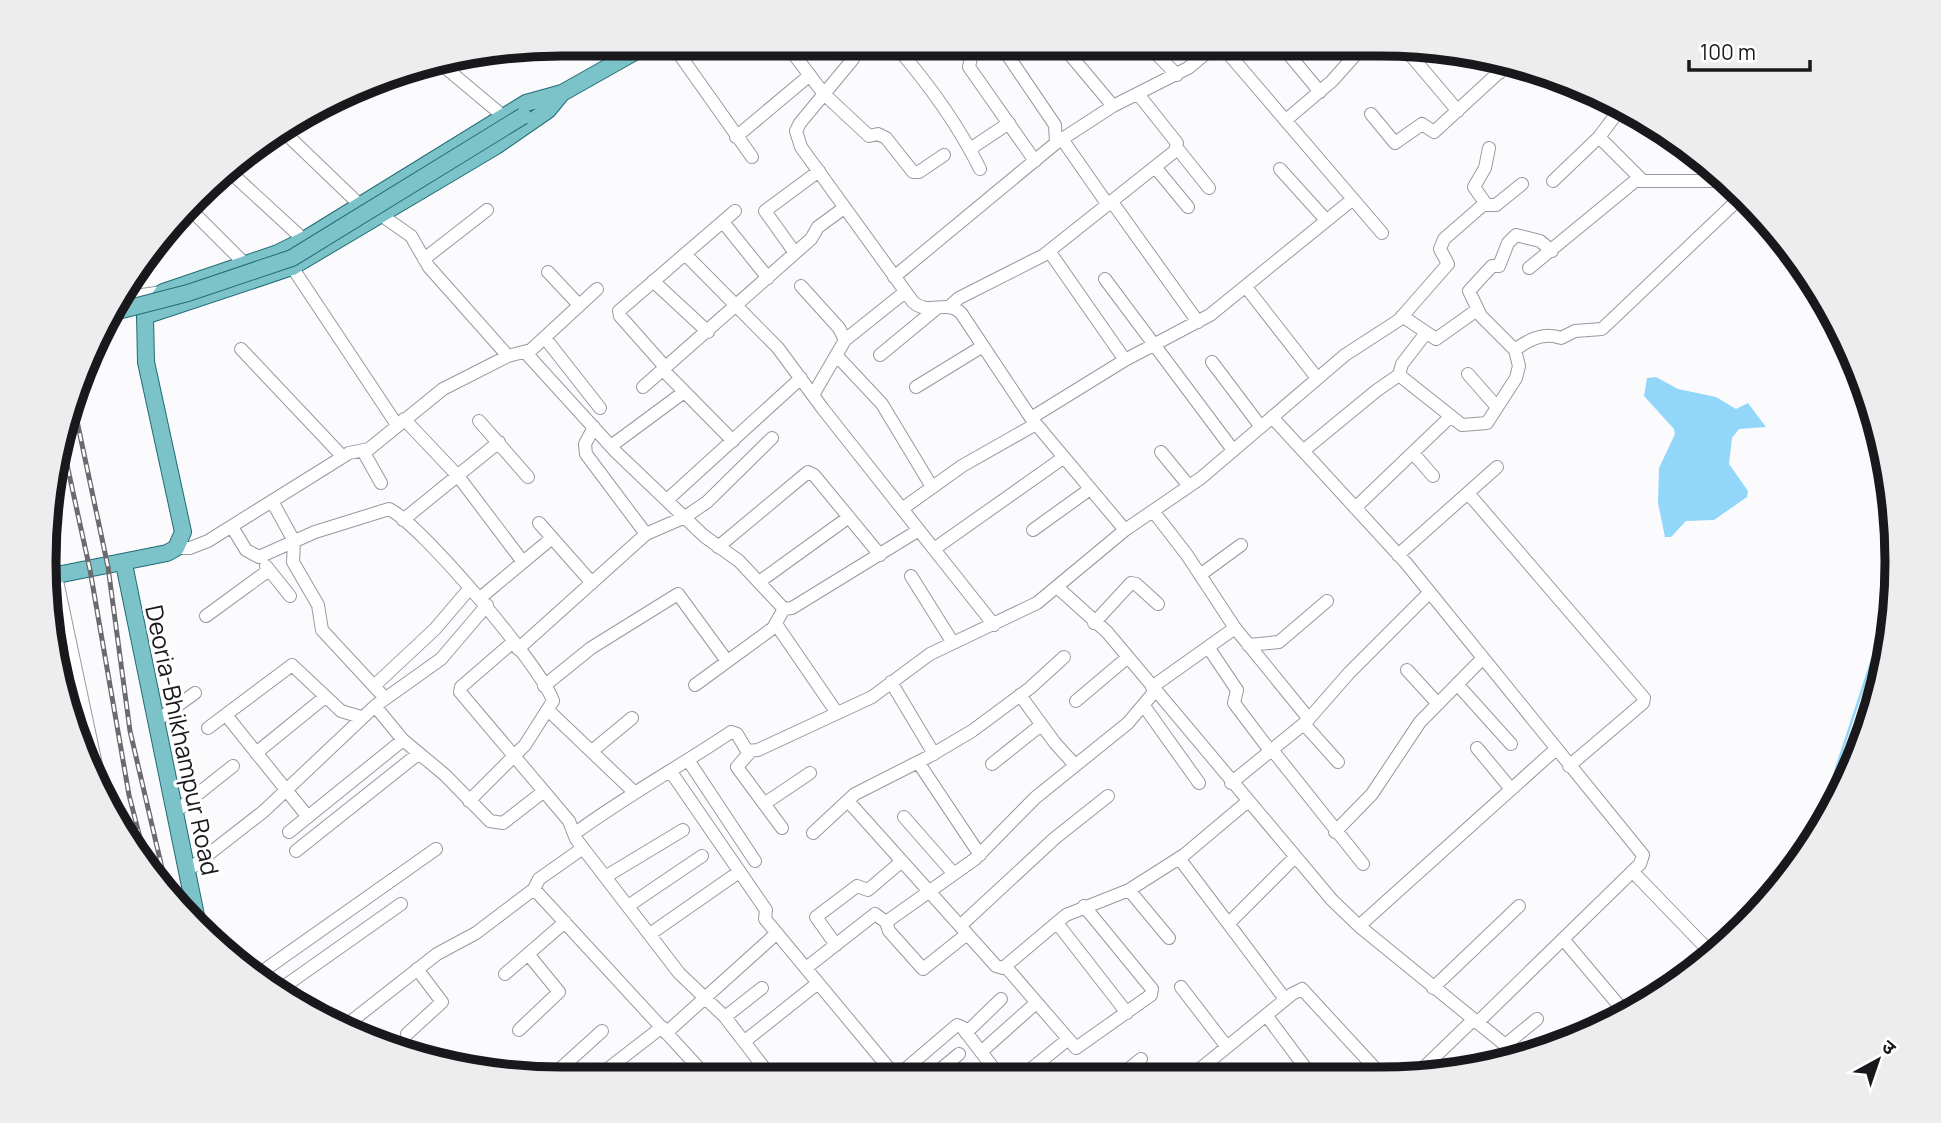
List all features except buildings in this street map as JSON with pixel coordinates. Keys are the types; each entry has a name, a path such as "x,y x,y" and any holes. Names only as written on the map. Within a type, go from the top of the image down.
{"main road":[{"path":"124,310 188,293 292,258 523,116 628,56"},
{"path":"56,575 124,564 176,548 183,532 146,362 145,316 163,292 304,240 503,116 539,98 562,93"},
{"path":"145,316 292,267 496,146 548,110 562,93"},
{"name":"Deoria-Bhikhampur Road","path":"124,564 195,910"}],"street":[{"path":"680,56 751,157"},
{"path":"795,56 824,94 869,136 878,134 886,138 913,172 919,172 944,155"},
{"path":"854,56 796,131 801,146 905,292 918,307 943,307 961,313 1034,421 1125,530"},
{"path":"904,56 919,73 970,149 980,169"},
{"path":"974,56 968,63 1035,161"},
{"path":"1008,56 1055,125 1059,141 1199,322"},
{"path":"1071,56 1113,106"},
{"path":"1159,56 1177,75"},
{"path":"894,278 1059,141 1113,106 1177,75 1202,56"},
{"path":"1231,56 1382,233"},
{"path":"1290,56 1320,92"},
{"path":"1286,120 1320,92 1354,56"},
{"path":"1412,57 1458,111"},
{"path":"447,69 503,116"},
{"path":"1371,114 1397,144 1422,124 1430,131 1437,131 1500,71"},
{"path":"736,137 810,75"},
{"path":"1138,94 1209,188"},
{"path":"1553,181 1616,115"},
{"path":"970,149 1009,123"},
{"path":"289,136 360,205"},
{"path":"1599,136 1642,180"},
{"path":"880,355 943,307 1049,251 1177,148"},
{"path":"1486,204 1474,187 1485,168 1489,148"},
{"path":"1156,167 1188,207"},
{"path":"1280,169 1326,220"},
{"path":"795,253 765,211 818,171"},
{"path":"234,176 304,240"},
{"path":"1529,268 1628,185 1642,180 1712,180"},
{"path":"782,828 737,768 750,752 872,697 930,654 1037,603 1125,530 1189,486 1317,378 1402,316 1448,264 1440,249 1444,239 1486,204 1496,205 1522,184"},
{"path":"902,509 962,466 1125,360 1199,322 1353,199"},
{"path":"1515,350 1535,338 1553,334 1562,338 1575,331 1602,329 1735,202"},
{"path":"643,387 811,239 818,227 844,208"},
{"path":"424,258 487,210"},
{"path":"733,441 684,392 618,312 735,211"},
{"path":"195,214 244,264"},
{"path":"381,215 411,236 424,258 508,356"},
{"path":"723,222 768,278"},
{"path":"1399,376 1466,426 1487,423 1518,372 1515,350 1478,310 1469,291 1492,266 1499,266 1508,243 1516,235 1540,241 1552,251"},
{"path":"1049,251 1125,360"},
{"path":"685,254 778,348 994,625"},
{"path":"292,267 400,422 458,476 523,562"},
{"path":"548,272 579,305"},
{"path":"1105,279 1233,450"},
{"path":"653,281 708,332"},
{"path":"801,286 839,328 845,340"},
{"path":"1246,287 1317,378"},
{"path":"176,548 198,546 273,503 343,457 369,449 443,388 508,356 525,352 597,289"},
{"path":"132,295 163,292"},
{"path":"813,395 845,340 905,292"},
{"path":"1402,316 1438,338 1478,310"},
{"path":"1303,451 1376,391 1399,376 1407,357 1426,333"},
{"path":"544,338 600,408"},
{"path":"916,387 983,346"},
{"path":"241,349 343,457"},
{"path":"525,352 611,446 718,547 739,561 784,609"},
{"path":"837,356 882,404 932,487"},
{"path":"1212,362 1261,427"},
{"path":"1468,374 1496,406"},
{"path":"667,500 801,378"},
{"path":"611,446 684,392"},
{"path":"1355,508 1450,416"},
{"path":"1272,417 1398,555 1643,855 1642,862 1633,872 1428,1065"},
{"path":"479,421 528,477"},
{"path":"594,427 585,444 586,454 646,534"},
{"path":"764,1067 725,1017 706,996 686,980 583,848 569,821 513,758 459,690 592,583 646,534 685,517 715,495 772,438"},
{"path":"403,520 499,442"},
{"path":"363,451 382,483"},
{"path":"1161,452 1189,486"},
{"path":"1413,453 1433,475"},
{"path":"934,549 1063,458"},
{"path":"1398,555 1497,467"},
{"path":"718,547 808,472 814,474 880,555"},
{"path":"1033,530 1090,489"},
{"path":"1468,493 1644,698 1643,703 1569,766"},
{"path":"273,503 294,541 293,562 318,605 322,630 374,686 380,702 403,740 445,775 490,821 503,823 543,792"},
{"path":"259,557 294,541 385,509 394,511 484,602 552,701 513,758 469,801"},
{"path":"1153,511 1235,628 1338,762"},
{"path":"759,582 849,517"},
{"path":"539,523 592,583"},
{"path":"232,527 246,550 259,557 290,596"},
{"path":"784,609 792,608 919,530"},
{"path":"187,870 264,811 284,788 361,717 446,654 484,602 523,562 552,538"},
{"path":"1200,575 1241,544"},
{"path":"206,616 269,570"},
{"path":"912,576 953,643"},
{"path":"1094,622 1131,583 1136,584 1158,604"},
{"path":"1057,587 1107,632 1294,858 1359,926 1510,1050"},
{"path":"374,686 435,628 470,588"},
{"path":"1231,783 1306,721 1349,673 1429,593"},
{"path":"544,686 591,648 678,594 727,661"},
{"path":"1248,645 1279,642 1327,601"},
{"path":"58,606 92,748"},
{"path":"695,685 776,624 784,609"},
{"path":"776,624 837,713"},
{"path":"886,922 979,855 1035,798 1128,723 1144,706 1154,689 1235,628"},
{"path":"1208,647 1237,690 1234,703 1363,864"},
{"path":"813,833 864,789 934,754 1020,695 1064,657"},
{"path":"1076,701 1128,657"},
{"path":"1335,832 1372,794 1417,727 1482,659"},
{"path":"208,728 292,665 344,713 361,717"},
{"path":"1407,670 1438,704"},
{"path":"891,682 934,754"},
{"path":"1457,684 1511,744"},
{"path":"156,721 195,693"},
{"path":"1020,695 1075,765"},
{"path":"256,753 325,696"},
{"path":"1144,706 1199,783"},
{"path":"548,710 635,793"},
{"path":"226,715 307,817"},
{"path":"592,751 632,718"},
{"path":"992,764 1041,725"},
{"path":"574,834 619,801 734,732 750,752"},
{"path":"289,832 403,740"},
{"path":"1477,748 1511,789"},
{"path":"1359,926 1556,749"},
{"path":"296,851 418,754"},
{"path":"688,760 755,861"},
{"path":"918,762 979,855"},
{"path":"175,812 233,766"},
{"path":"671,772 766,910 765,919 888,1067"},
{"path":"764,804 810,773"},
{"path":"806,968 875,914 886,922 889,931 923,969 1055,838 1108,796"},
{"path":"848,801 996,966 1006,967 1074,1048 1079,1048 1151,995 1152,989 1084,906"},
{"path":"1006,967 1057,923 1084,906 1129,890 1179,858 1247,802"},
{"path":"904,817 954,874"},
{"path":"606,877 683,830"},
{"path":"351,1021 437,954 491,923 534,889 539,879 583,848"},
{"path":"264,970 436,849"},
{"path":"628,906 702,856"},
{"path":"1179,858 1285,999"},
{"path":"1228,923 1294,858"},
{"path":"836,945 816,917 857,886 868,890 902,861"},
{"path":"650,934 739,872"},
{"path":"1633,872 1706,948"},
{"path":"534,889 695,1067"},
{"path":"1129,890 1169,938"},
{"path":"286,985 401,904"},
{"path":"1433,988 1519,906"},
{"path":"505,974 565,922"},
{"path":"1057,923 1127,1013"},
{"path":"612,1067 706,996 777,933"},
{"path":"1563,939 1619,1006"},
{"path":"519,1030 559,992 528,954"},
{"path":"407,1034 442,1002 417,969"},
{"path":"745,1041 818,983"},
{"path":"1181,987 1227,1047"},
{"path":"725,1017 762,988"},
{"path":"1202,1067 1298,990 1306,991 1374,1067"},
{"path":"966,1033 1001,999"},
{"path":"981,1052 1036,1003"},
{"path":"1266,1015 1305,1067"},
{"path":"1504,1046 1537,1019"},
{"path":"908,1067 955,1026 960,1025 993,1067"},
{"path":"564,1067 602,1031"},
{"path":"1034,1067 1067,1040"},
{"path":"944,1067 959,1055"},
{"path":"1131,1067 1141,1059"}],"water":[{"path":"1656,377 1678,389 1716,397 1736,409 1748,403 1766,427 1739,429 1732,438 1729,464 1748,491 1747,497 1714,520 1686,521 1671,537 1665,537 1658,503 1659,468 1675,434 1674,429 1644,396 1647,378"}],"waterway":[{"path":"1827,795 1879,639"}],"railway":[{"path":"77,419 108,567 130,731 163,873"},
{"path":"66,461 90,570 129,795 141,842"}]}
